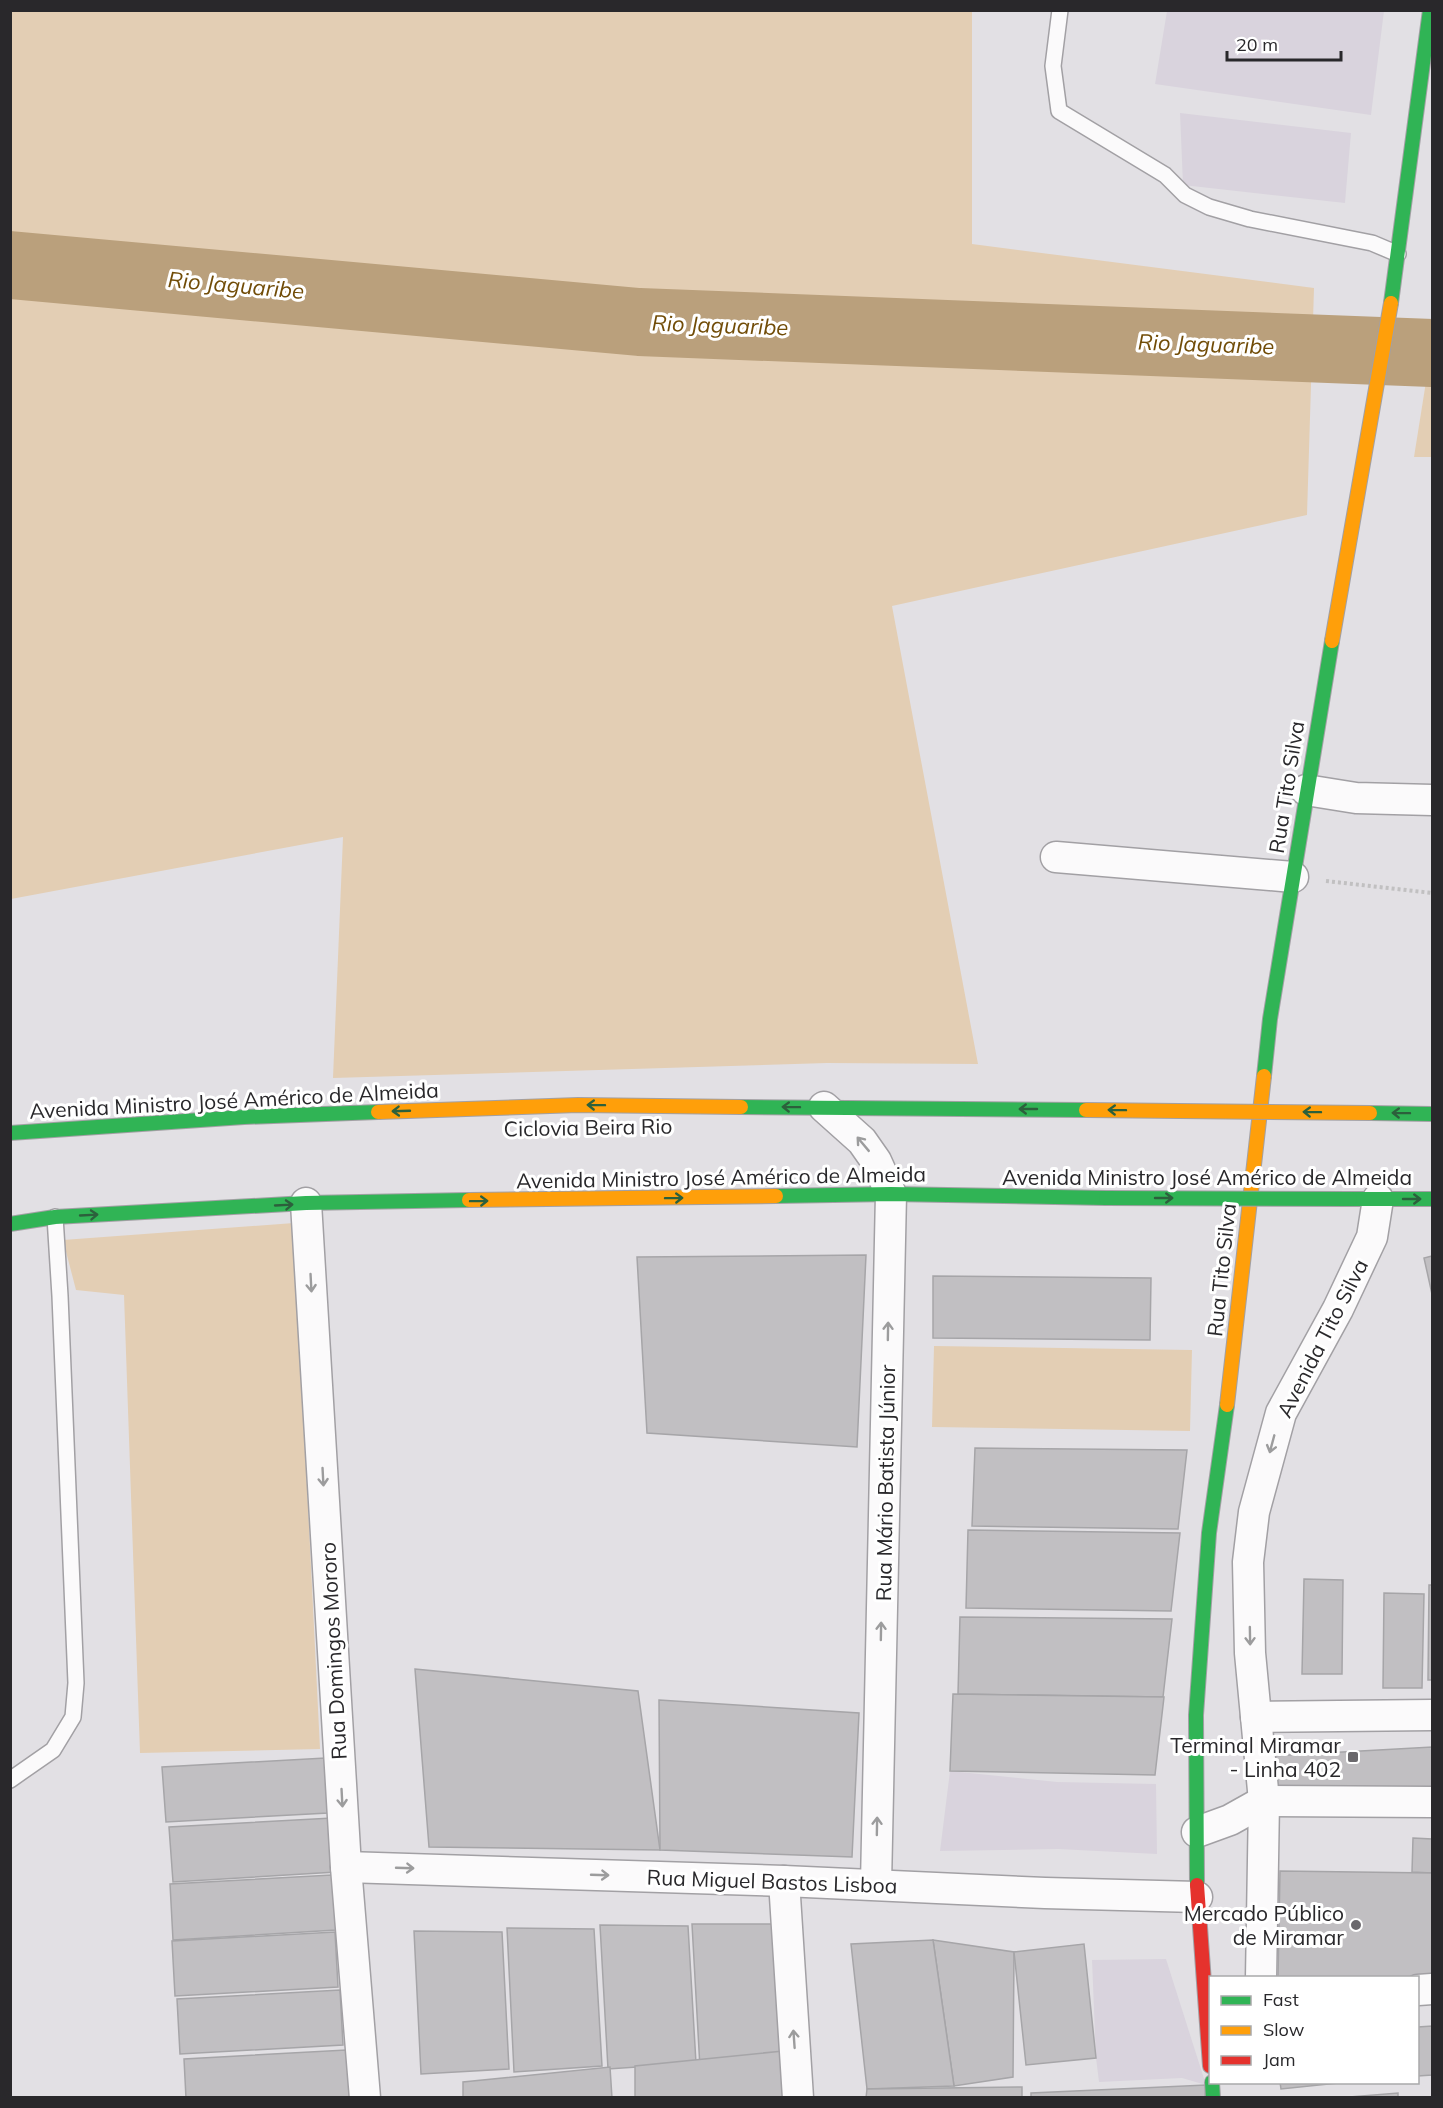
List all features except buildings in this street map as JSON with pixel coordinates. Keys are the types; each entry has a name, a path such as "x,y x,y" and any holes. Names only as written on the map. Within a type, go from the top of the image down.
{"main road":[{"name":"Rua Tito Silva","path":"1209,2043 1197,1897 1196,1715 1209,1533 1230,1384 1270,1019 1306,790 1395,277 1430,10"},
{"name":"Avenida Ministro José Américo de Almeida","path":"10,1133 244,1117 566,1105 1432,1114"},
{"name":"Avenida Ministro José Américo de Almeida","path":"10,1224 55,1217 306,1203 891,1194 1432,1199"}],"street":[{"path":"1306,790 1356,798 1432,800"},
{"path":"1056,857 1293,877"},
{"name":"Rua Mário Batista Júnior","path":"824,1107 862,1141 876,1161 891,1194 876,1884"},
{"name":"Avenida Tito Silva","path":"1261,1976 1264,1801 1250,1653 1248,1562 1254,1512 1281,1413 1338,1309 1372,1237 1364,1199"},
{"name":"Rua Domingos Mororo","path":"306,1203 346,1867 365,2097"},
{"path":"1256,1717 1432,1715"},
{"path":"1197,1832 1230,1820 1264,1801 1432,1802"},
{"name":"Rua Miguel Bastos Lisboa","path":"346,1867 1197,1897"},
{"path":"784,1881 798,2097"}],"lane":[{"path":"1059,10 1053,66 1059,111 1165,175 1185,195 1209,207 1250,219 1372,243 1398,254"},
{"path":"10,1780 53,1750 73,1717 76,1683 55,1217"}],"path":[{"path":"1293,877 1432,893"}],"shaded area":[{"path":"11,10 972,11 972,244 1314,288 1307,515 892,606 978,1064 827,1063 333,1078 343,837 11,899"},
{"path":"1167,11 1384,11 1371,115 1155,84"},
{"path":"1180,113 1351,133 1345,203 1183,185"},
{"path":"1432,344 1432,457 1414,457"},
{"path":"294,1223 320,1749 140,1753 124,1295 76,1290 63,1240"},
{"path":"934,1346 1192,1350 1190,1431 932,1427"},
{"path":"950,1771 1057,1782 1156,1784 1157,1854 1058,1849 940,1851"},
{"path":"1166,1959 1206,2085 1182,2078 1099,2082 1092,1960"}],"waterway":[{"name":"Rio Jaguaribe","path":"10,265 639,322 1432,353"}],"traffic: fast":[{"path":"1391,303 1430,10"},
{"path":"1264,1076 1270,1019 1332,641"},
{"path":"741,1107 1086,1110"},
{"path":"10,1133 244,1117 378,1112"},
{"path":"1370,1113 1432,1114"},
{"path":"776,1196 891,1194 1106,1198"},
{"path":"1106,1198 1350,1199"},
{"path":"1350,1199 1432,1199"},
{"path":"10,1224 55,1217 306,1203 469,1200"},
{"path":"1197,1885 1196,1715 1209,1533 1227,1405"},
{"path":"1212,2084 1213,2098"}],"traffic: slow":[{"path":"1332,641 1391,303"},
{"path":"1227,1405 1264,1076"},
{"path":"378,1112 578,1105 741,1107"},
{"path":"1086,1110 1370,1113"},
{"path":"469,1200 776,1196"}],"traffic: jam":[{"path":"1197,1885 1209,2052"}],"place":[{"name":"Terminal Miramar - Linha 402","path":"1353,1757"},
{"name":"Mercado Público de Miramar","path":"1356,1925"}]}
